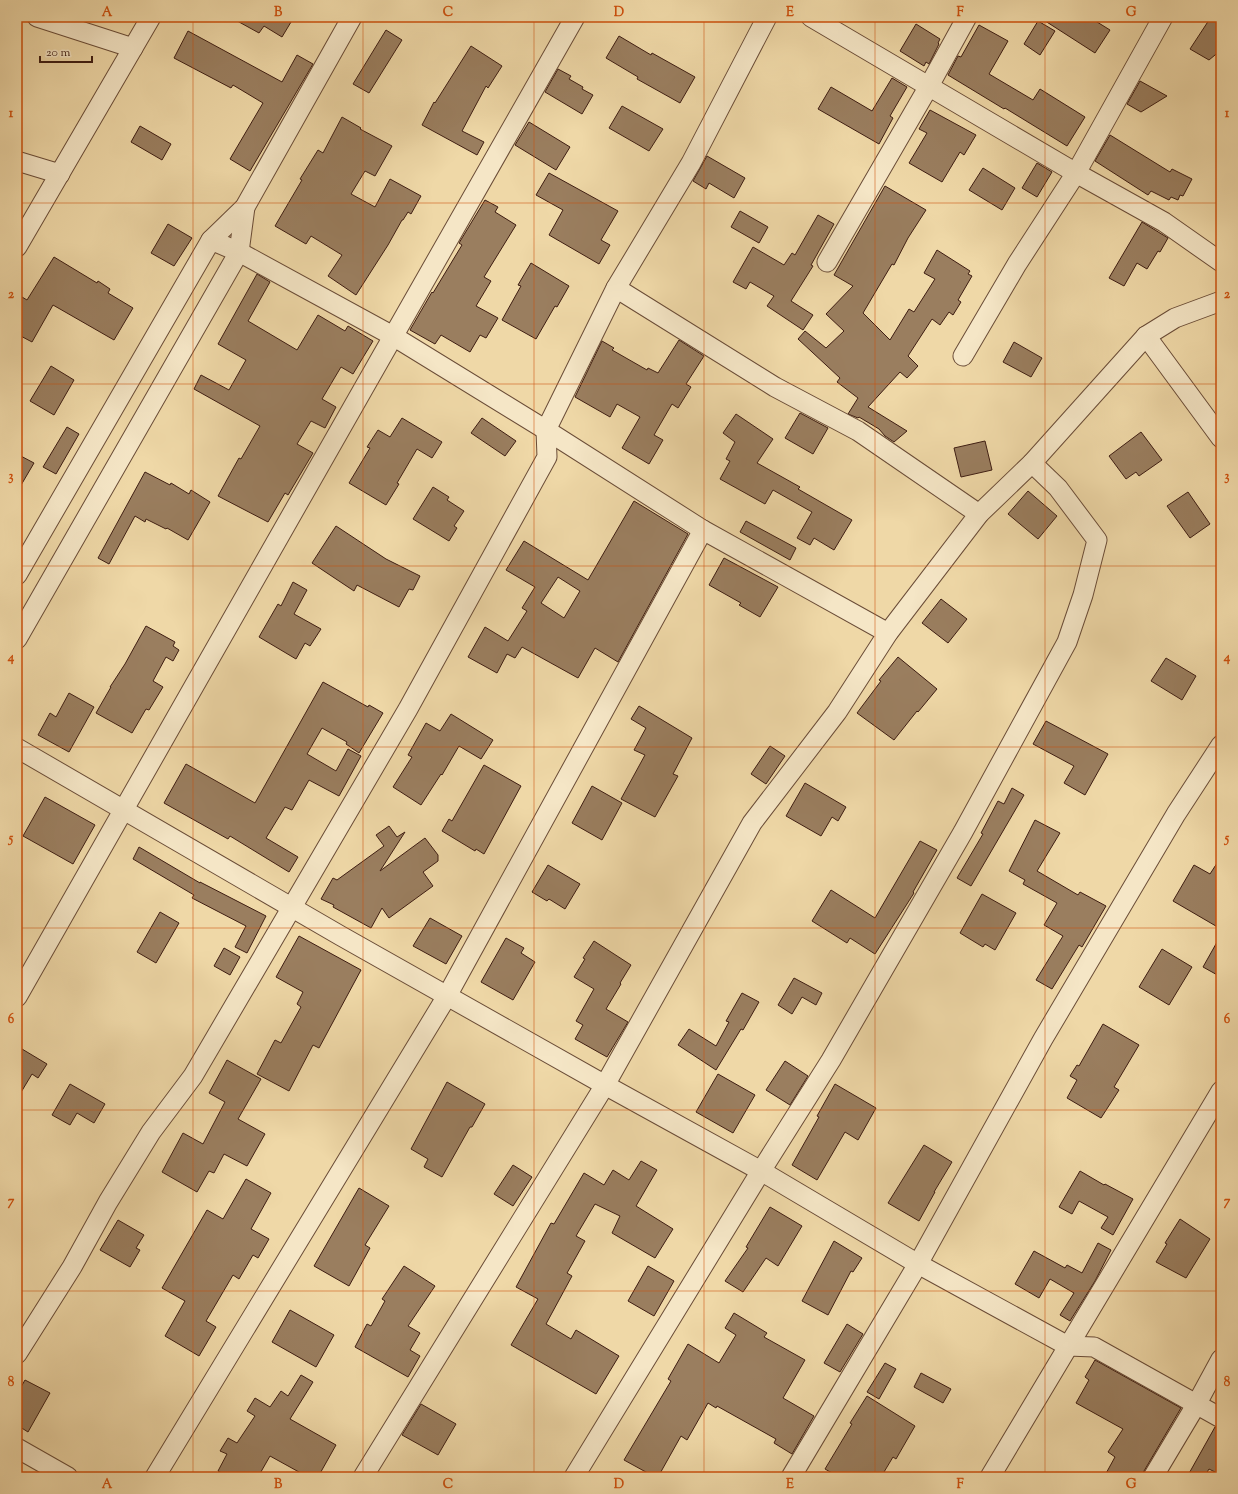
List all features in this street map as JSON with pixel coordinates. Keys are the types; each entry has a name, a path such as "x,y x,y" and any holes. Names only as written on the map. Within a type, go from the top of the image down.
{"street":[{"path":"37,17 133,48"},
{"path":"17,247 151,17"},
{"path":"17,575 211,240 245,207 352,17"},
{"path":"17,997 575,17"},
{"path":"17,1354 72,1267 108,1202 151,1132 193,1076 408,710 547,457 546,430 616,288 691,163 767,17"},
{"path":"811,17 1076,173 1164,222 1221,262"},
{"path":"827,262 929,86 967,17"},
{"path":"963,356 1017,264 1076,173 1163,17"},
{"path":"17,161 60,174"},
{"path":"17,639 239,252 245,207"},
{"path":"211,240 239,252 393,336 546,430 703,530 888,633"},
{"path":"616,288 775,387 858,431 979,514"},
{"path":"363,1477 605,1085 752,823 837,712 888,633 979,514 1032,463 1146,336 1175,318 1221,301"},
{"path":"1146,336 1221,438"},
{"path":"574,1477 761,1171 839,1047 963,832 1067,642 1083,595 1097,540 1058,488 1032,463"},
{"path":"154,1477 447,996 703,530"},
{"path":"791,1477 918,1264 1042,1039 1176,814 1221,745"},
{"path":"17,748 292,908 605,1085 761,1171 918,1264 1068,1346 1094,1347 1221,1418"},
{"path":"990,1477 1221,1090"},
{"path":"1153,1477 1196,1405 1221,1359"},
{"path":"17,1448 68,1477"}],"building":[{"path":"230,17 294,17 282,37 264,26 259,33"},
{"path":"1039,17 1089,17 1110,30 1095,53"},
{"path":"1211,17 1221,17 1221,50 1209,60 1190,49"},
{"path":"1038,21 1055,31 1040,55 1024,44"},
{"path":"916,24 940,39 929,64 926,62 924,66 900,51"},
{"path":"979,25 1008,41 989,74 1033,100 1040,89 1085,117 1067,146 948,75 958,56 961,57"},
{"path":"386,30 402,40 369,93 353,84"},
{"path":"188,31 282,82 297,55 313,64 250,171 230,159 263,103 233,85 231,88 174,58"},
{"path":"619,36 651,55 652,53 695,77 680,103 637,79 638,77 606,58"},
{"path":"471,46 502,66 488,88 486,86 462,131 484,142 477,155 422,125 434,102 435,103"},
{"path":"558,69 571,76 569,79 593,95 582,114 545,92"},
{"path":"892,78 907,87 890,116 893,118 879,144 818,109 831,87 872,111"},
{"path":"1140,81 1167,96 1141,112 1127,104"},
{"path":"622,106 663,129 649,151 609,128"},
{"path":"930,110 976,135 964,155 960,152 942,182 909,163 927,133 919,129"},
{"path":"342,117 361,128 360,129 392,146 375,176 365,171 351,194 375,207 390,179 421,196 411,214 408,212 402,220 356,295 328,276 342,255 311,236 306,244 275,226 302,180 300,179 318,150 323,153"},
{"path":"529,122 570,147 556,170 515,145"},
{"path":"140,126 171,144 162,160 131,142"},
{"path":"1110,135 1170,172 1172,169 1192,179 1183,196 1180,195 1178,200 1171,197 1169,200 1151,191 1148,195 1095,161"},
{"path":"707,156 745,178 734,198 709,183 706,189 693,181"},
{"path":"1037,163 1052,172 1037,197 1022,188"},
{"path":"983,168 1015,188 1002,210 969,190"},
{"path":"549,173 618,211 601,240 610,245 599,264 549,235 563,210 536,195"},
{"path":"885,186 926,210 908,238 894,265 892,264 863,313 890,340 909,309 914,312 935,279 924,273 937,250 970,271 968,274 972,276 958,300 961,302 953,315 949,312 940,325 932,319 908,356 918,366 907,378 900,372 868,407 907,431 894,442 885,436 879,429 859,417 858,418 848,414 858,398 837,382 840,378 798,339 805,331 826,348 844,331 826,314 853,286 834,275"},
{"path":"485,200 498,207 495,212 516,225 484,277 491,281 476,306 498,318 486,338 480,335 470,352 441,335 435,344 410,330 462,245 459,243"},
{"path":"740,211 768,227 759,243 731,227"},
{"path":"818,215 834,224 811,265 813,266 791,301 813,315 803,330 767,306 774,296 750,282 746,289 733,282 753,247 784,265 792,253 795,255"},
{"path":"1142,222 1168,238 1160,252 1158,251 1147,269 1137,263 1124,286 1109,278"},
{"path":"168,224 192,238 174,266 151,253"},
{"path":"54,257 97,283 98,281 110,289 108,293 133,308 114,340 53,305 32,342 17,334 17,294 27,300"},
{"path":"531,263 569,286 557,307 555,306 536,339 502,320 521,286 518,285"},
{"path":"257,274 270,282 248,321 297,350 318,315 345,331 348,326 373,341 353,374 341,367 322,399 336,407 325,428 311,421 297,444 313,453 288,495 285,493 268,522 218,496 239,458 241,459 260,426 194,389 201,375 229,390 246,360 218,344"},
{"path":"679,340 704,356 686,384 691,387 678,408 672,404 654,435 663,440 649,464 622,448 640,417 617,404 610,417 575,397 602,341 614,348 612,350 647,370 648,368 658,373"},
{"path":"1014,342 1042,358 1031,377 1003,362"},
{"path":"51,366 74,380 54,415 30,401"},
{"path":"800,413 828,428 813,454 785,438"},
{"path":"736,414 773,439 757,463 800,487 798,489 852,520 834,550 814,538 810,545 797,538 812,512 773,490 765,504 720,479 730,461 726,459 735,442 723,433"},
{"path":"402,418 442,442 432,458 417,449 397,483 399,484 386,505 349,483 370,448 367,447 378,430 390,437"},
{"path":"482,418 516,441 505,456 471,433"},
{"path":"67,427 79,434 56,474 43,467"},
{"path":"1141,432 1162,460 1139,476 1136,472 1126,479 1109,456"},
{"path":"985,441 992,470 961,477 954,448"},
{"path":"17,454 34,463 17,492"},
{"path":"145,472 170,485 171,483 189,494 191,490 210,502 188,540 167,528 166,529 146,519 145,522 135,516 109,564 98,558"},
{"path":"433,487 449,497 447,500 464,511 454,526 457,528 449,541 413,519"},
{"path":"1028,491 1057,516 1038,539 1008,514"},
{"path":"1188,492 1210,524 1190,538 1167,506"},
{"path":"634,501 688,534 618,662 595,648 578,678 522,647 515,658 507,654 497,673 468,657 485,627 508,641 527,611 522,608 535,587 506,570 524,541 588,580","holes":["558,577 580,591 564,618 541,603"]},
{"path":"746,521 796,548 790,560 740,532"},
{"path":"336,526 386,559 420,576 413,590 409,589 399,607 357,585 354,591 312,563"},
{"path":"724,558 778,587 760,617 739,605 741,603 709,585"},
{"path":"293,582 307,590 294,614 321,629 310,646 305,643 296,659 259,637 278,604 281,606"},
{"path":"941,599 967,619 948,643 922,623"},
{"path":"146,626 175,642 173,646 179,650 173,661 166,657 153,681 163,687 149,710 146,709 132,733 96,713"},
{"path":"898,657 937,689 894,740 857,713 881,681 879,680"},
{"path":"1166,658 1196,676 1182,700 1151,681"},
{"path":"323,682 368,707 369,705 383,713 359,753 346,744 347,742 322,728 307,754 336,771 348,749 361,756 339,796 309,780 292,810 285,807 266,838 298,857 289,872 230,836 228,839 164,803 186,764 255,803"},
{"path":"69,693 94,707 69,752 38,735 50,713 56,717"},
{"path":"639,706 692,738 673,774 678,776 655,817 621,799 645,755 634,750 646,728 631,719"},
{"path":"451,714 493,740 481,759 459,746 442,775 441,774 421,805 393,787 412,757 408,755 426,723 440,731"},
{"path":"1046,721 1108,754 1085,795 1064,783 1074,766 1033,744"},
{"path":"770,746 785,756 766,784 751,774"},
{"path":"484,765 521,786 484,854 476,849 475,851 442,831 449,819 452,821"},
{"path":"805,783 846,807 838,821 832,817 821,836 786,816"},
{"path":"592,786 622,803 602,840 572,823"},
{"path":"1012,788 1024,795 971,886 957,878 983,834 981,833 998,801 1004,804"},
{"path":"45,797 95,825 73,864 23,836"},
{"path":"1035,820 1060,833 1037,871 1078,895 1080,892 1106,906 1082,947 1079,945 1052,989 1036,980 1063,936 1044,925 1057,903 1023,884 1025,880 1009,871"},
{"path":"389,826 397,837 405,832 380,871 425,838 438,855 438,861 423,872 433,886 389,918 382,908 371,928 333,907 334,905 321,899 333,878 337,880 384,846 376,835"},
{"path":"920,841 937,850 913,892 914,893 875,954 850,938 847,943 812,921 831,890 875,918"},
{"path":"139,847 200,883 266,916 247,953 235,947 246,926 192,898 194,895 133,859"},
{"path":"1221,857 1221,929 1173,901 1194,865 1210,874"},
{"path":"548,865 580,884 565,909 549,899 547,901 532,892"},
{"path":"982,894 1016,913 995,950 985,944 983,947 960,933"},
{"path":"160,912 179,923 156,963 137,952"},
{"path":"430,918 462,936 446,964 413,946"},
{"path":"1221,935 1221,977 1203,967"},
{"path":"299,936 361,970 319,1048 313,1045 289,1091 257,1074 275,1040 281,1043 301,1007 297,1004 303,992 276,977"},
{"path":"506,938 524,948 521,953 535,962 513,1000 481,982"},
{"path":"594,941 631,965 606,1009 628,1022 607,1057 575,1039 583,1025 576,1021 594,989 574,977 585,959 583,958"},
{"path":"224,948 240,957 230,975 214,966"},
{"path":"1162,949 1192,967 1169,1005 1139,987"},
{"path":"794,978 822,993 816,1005 802,997 792,1014 778,1005"},
{"path":"742,993 759,1002 743,1030 741,1029 716,1070 678,1045 689,1029 716,1046 729,1022 726,1021"},
{"path":"1103,1024 1139,1045 1114,1087 1119,1090 1101,1118 1067,1098 1077,1080 1070,1076 1077,1065 1079,1066"},
{"path":"17,1046 47,1064 38,1078 32,1074 17,1099"},
{"path":"227,1060 261,1079 238,1119 265,1134 247,1166 224,1154 214,1173 209,1171 197,1192 162,1172 183,1133 203,1144 225,1102 209,1093"},
{"path":"785,1061 808,1076 790,1105 766,1090"},
{"path":"718,1074 755,1095 733,1133 696,1112"},
{"path":"447,1082 485,1104 472,1127 470,1127 442,1177 424,1167 428,1159 411,1149"},
{"path":"70,1084 105,1104 94,1123 77,1113 70,1125 52,1115"},
{"path":"835,1084 876,1108 858,1140 845,1132 817,1180 792,1165 819,1117 817,1116"},
{"path":"924,1145 952,1162 919,1221 888,1203"},
{"path":"641,1161 657,1170 636,1206 673,1229 655,1258 612,1233 620,1216 595,1204 576,1236 585,1241 567,1273 572,1276 546,1324 571,1339 576,1330 619,1356 596,1394 511,1345 538,1299 516,1287 551,1223 554,1224 584,1173 604,1185 613,1170 629,1180"},
{"path":"513,1165 532,1177 513,1206 494,1194"},
{"path":"1080,1171 1133,1199 1113,1235 1101,1228 1108,1217 1079,1201 1072,1214 1059,1207"},
{"path":"246,1179 271,1193 251,1229 269,1239 258,1258 253,1255 239,1279 233,1275 206,1321 216,1327 199,1356 165,1336 185,1301 162,1288 207,1210 223,1219"},
{"path":"359,1188 389,1206 365,1245 370,1248 349,1286 314,1266"},
{"path":"770,1207 802,1226 778,1266 766,1258 743,1292 725,1281 748,1248 746,1247"},
{"path":"1180,1219 1210,1239 1186,1278 1156,1262 1167,1244 1165,1243"},
{"path":"118,1220 144,1235 136,1248 140,1250 130,1267 100,1250"},
{"path":"834,1241 862,1258 853,1272 851,1271 828,1315 802,1301"},
{"path":"1098,1243 1111,1250 1095,1281 1070,1321 1060,1315 1074,1293 1050,1279 1039,1298 1015,1284 1034,1251 1065,1268 1067,1265 1082,1273"},
{"path":"404,1266 435,1286 408,1326 420,1333 410,1350 420,1356 408,1377 355,1347 367,1324 371,1326 385,1301 382,1299"},
{"path":"648,1266 674,1281 654,1316 628,1301"},
{"path":"290,1310 334,1335 316,1367 272,1342"},
{"path":"734,1313 767,1333 764,1337 805,1360 783,1398 814,1416 792,1454 774,1443 776,1439 717,1406 716,1408 708,1403 687,1440 681,1436 658,1477 655,1477 624,1460 671,1381 668,1379 688,1344 719,1363 736,1335 725,1328"},
{"path":"847,1324 863,1334 840,1372 824,1363"},
{"path":"1095,1360 1181,1408 1144,1471 1142,1477 1104,1477 1115,1457 1108,1452 1123,1429 1076,1403 1089,1380 1085,1377"},
{"path":"885,1363 896,1369 879,1399 867,1392"},
{"path":"921,1373 951,1389 943,1403 914,1387"},
{"path":"301,1375 313,1382 290,1419 336,1445 318,1477 308,1477 270,1456 258,1477 229,1477 218,1471 227,1454 220,1451 228,1438 237,1443 255,1416 247,1411 255,1398 270,1407 281,1391 288,1396"},
{"path":"25,1380 50,1393 28,1432 17,1425 17,1394"},
{"path":"867,1396 915,1426 896,1459 893,1457 881,1477 839,1477 825,1469 852,1424 850,1423"},
{"path":"421,1404 456,1424 438,1455 402,1435"},
{"path":"1215,1427 1221,1429 1221,1475 1209,1469 1204,1477 1187,1477"}]}
